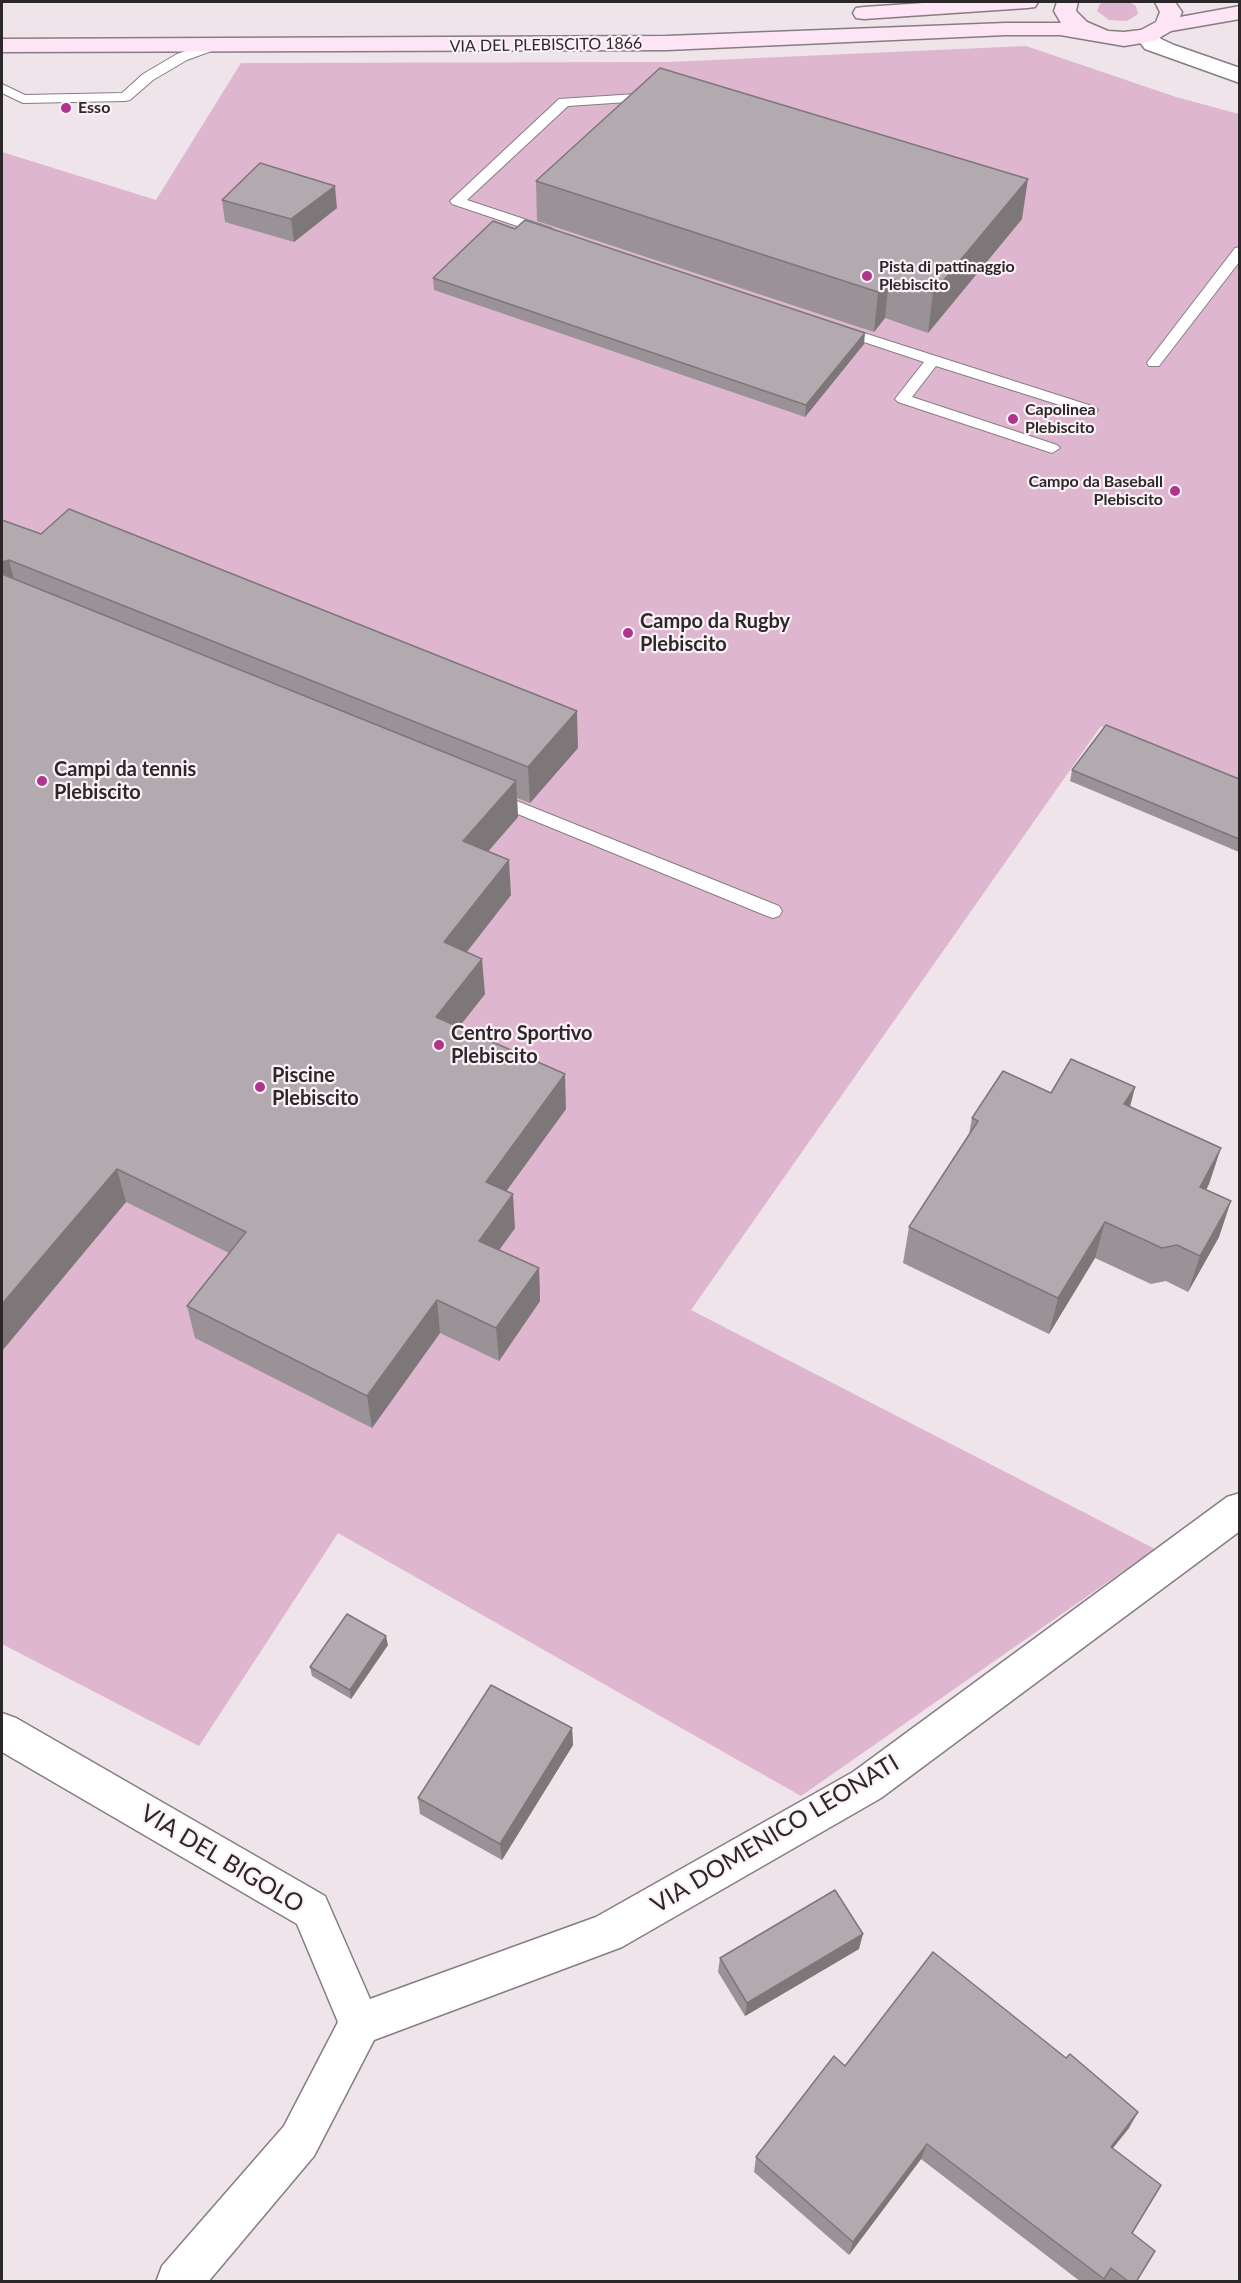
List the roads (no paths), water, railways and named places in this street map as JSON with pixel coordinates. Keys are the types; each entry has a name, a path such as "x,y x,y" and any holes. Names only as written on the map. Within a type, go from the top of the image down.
{"main road":[{"path":"846,14 1027,2"},
{"path":"1068,2 1065,11 1069,19 1090,33"},
{"path":"1165,2 1171,12 1166,26"},
{"path":"1146,36 1166,26 1239,12"},
{"name":"VIA DEL PLEBISCITO 1866","path":"429,24 452,23"},
{"name":"VIA DEL PLEBISCITO 1866","path":"2,46 667,43 1006,29 1060,29 1124,39 1146,36"}],"street":[{"path":"1146,36 1153,44 1166,50 1239,76"},
{"name":"VIA DOMENICO LEONATI","path":"360,2024 607,1934 867,1785 1239,1509"},
{"name":"VIA DEL BIGOLO","path":"2,1731 310,1910 360,2024"},
{"path":"178,2282 299,2141 360,2024"}],"lane":[{"path":"2,88 23,99 125,97 148,77 182,57 212,46"},
{"path":"559,235 457,201 564,102 666,97"},
{"path":"1154,363 1239,251"},
{"path":"820,322 1090,410"},
{"path":"933,360 903,399 1052,448"},
{"path":"473,789 773,911"}],"place":[{"name":"Esso","path":"66,108"},
{"name":"Pista di pattinaggio Plebiscito","path":"867,276"},
{"name":"Capolinea Plebiscito","path":"1013,419"},
{"name":"Campo da Baseball Plebiscito","path":"1175,491"},
{"name":"Campo da Rugby Plebiscito","path":"628,633"},
{"name":"Campi da tennis Plebiscito","path":"42,781"},
{"name":"Centro Sportivo Plebiscito","path":"439,1045"},
{"name":"Piscine Plebiscito","path":"260,1087"}]}
